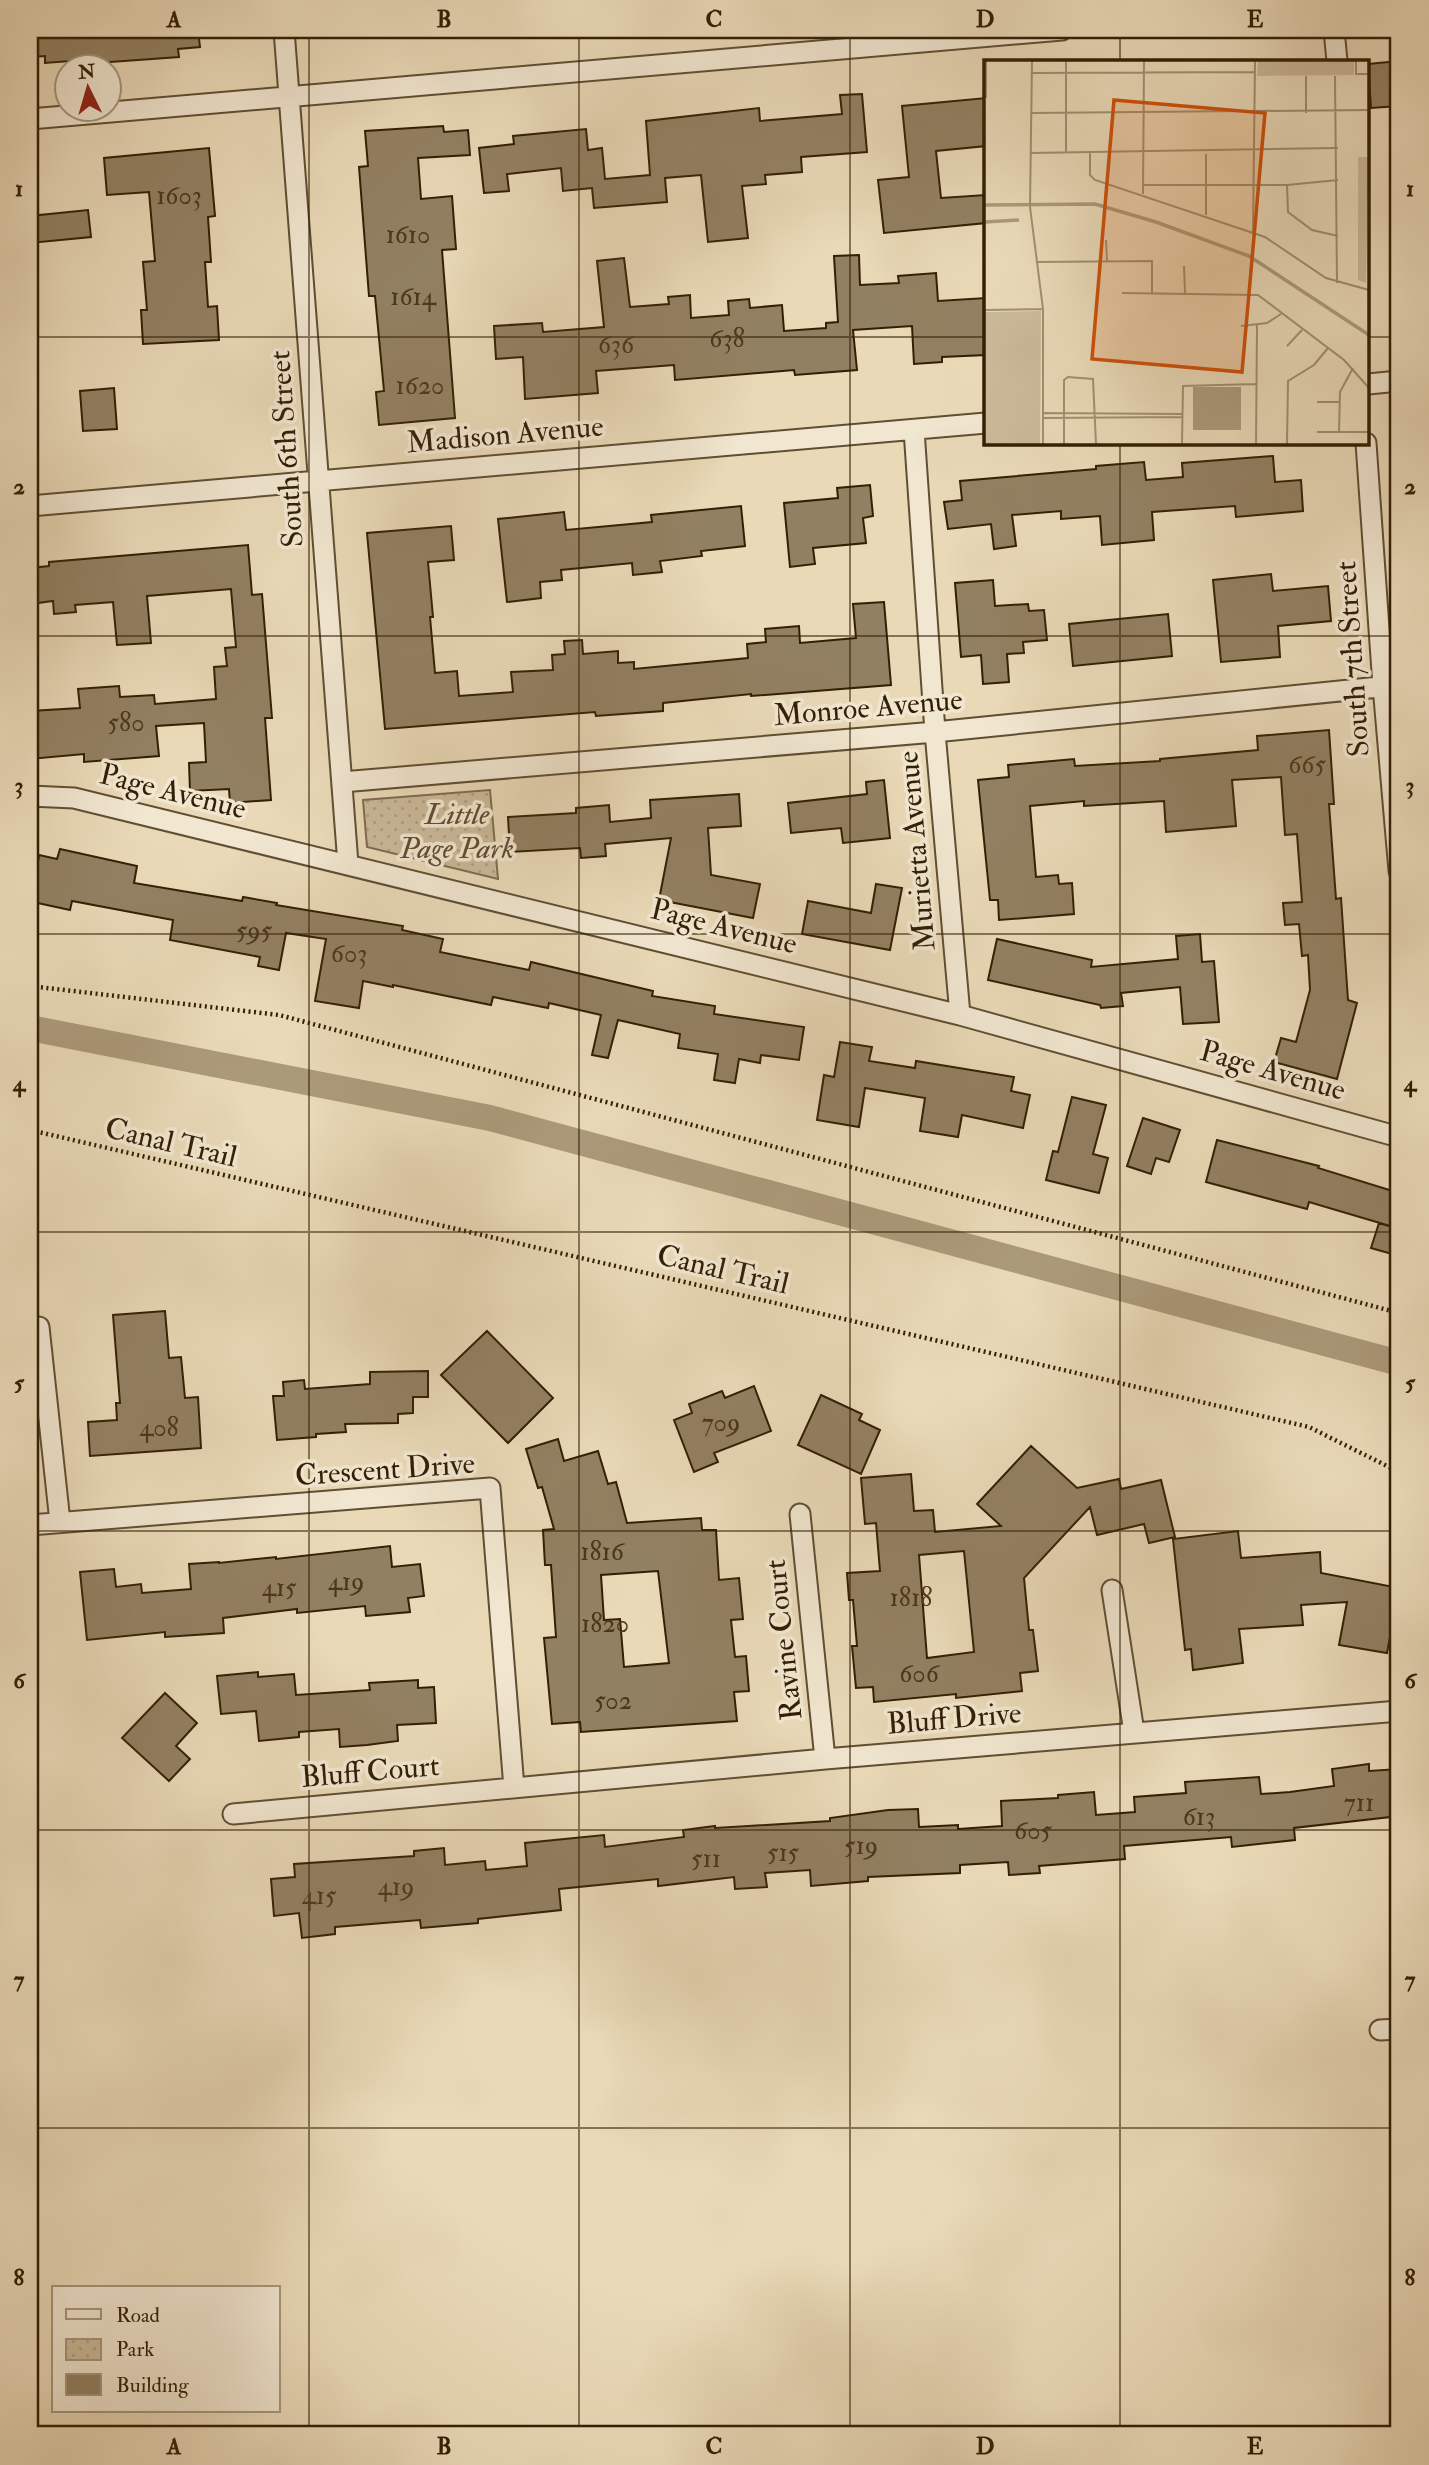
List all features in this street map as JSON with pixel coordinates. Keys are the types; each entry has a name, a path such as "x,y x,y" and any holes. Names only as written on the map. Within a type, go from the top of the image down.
{"street":[{"name":"South 6th Street","path":"284,30 348,864"},
{"path":"30,119 1062,30"},
{"path":"1334,30 1336,60"},
{"path":"1370,384 1399,382"},
{"name":"Madison Avenue","path":"30,506 984,423"},
{"name":"Murietta Avenue","path":"914,430 935,732 960,1015"},
{"name":"South 7th Street","path":"1366,444 1391,685 1399,871"},
{"name":"Monroe Avenue","path":"342,782 935,732 1391,685"},
{"name":"Page Avenue","path":"30,796 74,797 960,1015 1399,1137"},
{"path":"38,1327 60,1522"},
{"name":"Crescent Drive","path":"30,1525 490,1488 514,1788"},
{"name":"Ravine Court","path":"800,1514 825,1759"},
{"path":"1112,1590 1134,1732"},
{"name":"Bluff Drive","path":"514,1788 1399,1711"},
{"name":"Bluff Court","path":"233,1814 514,1788"}],"path":[{"path":"30,986 279,1015 1399,1313"},
{"name":"Canal Trail","path":"30,1130 1309,1427 1399,1472"}],"green space":[{"name":"Little Page Park","path":"490,790 498,879 367,847 363,800"}],"building":[{"path":"198,30 200,47 178,49 179,57 122,61 122,52 52,52 52,62 45,63 45,56 30,57 30,31"},
{"path":"1399,61 1399,106 1371,108 1370,64"},
{"path":"862,94 867,152 801,157 802,172 765,175 766,184 742,186 748,238 708,242 701,175 665,178 667,202 594,208 592,188 563,191 561,168 507,174 509,191 484,193 479,148 514,144 513,136 586,129 588,150 602,148 605,179 650,175 646,121 759,108 760,121 842,114 840,95"},
{"path":"984,98 984,146 936,151 941,198 984,195 984,223 884,233 878,180 909,177 902,106"},
{"path":"443,126 444,132 468,130 470,155 418,158 421,199 452,196 456,249 442,250 455,418 379,425 376,392 384,391 375,296 369,296 359,167 368,166 365,131"},
{"path":"209,148 215,216 208,217 211,262 205,262 208,307 217,306 219,340 143,344 141,310 147,310 143,262 155,261 149,192 107,195 104,158"},
{"path":"88,210 91,237 30,243 30,216"},
{"path":"859,255 860,285 899,283 898,276 936,273 938,301 984,298 984,355 942,357 942,362 914,364 912,326 853,330 857,370 795,375 794,370 675,380 674,365 596,371 598,393 525,399 523,357 496,359 494,326 542,323 543,332 604,327 597,261 624,258 630,307 669,304 668,297 690,295 691,318 729,315 728,301 749,299 750,308 782,305 784,331 826,328 826,323 838,322 834,256"},
{"path":"114,388 117,429 83,431 80,391"},
{"path":"1273,456 1275,482 1301,480 1303,511 1236,517 1235,506 1152,512 1154,540 1102,545 1100,516 1061,519 1061,511 1012,515 1016,546 994,549 991,524 948,529 944,502 962,500 960,481 1144,462 1146,480 1183,477 1182,463"},
{"path":"870,485 873,516 863,518 866,543 813,548 815,564 790,567 784,503 838,498 837,488"},
{"path":"741,506 745,546 701,551 702,556 660,561 662,572 633,575 632,563 561,570 562,580 540,582 541,598 507,602 498,519 564,512 566,530 652,522 651,515"},
{"path":"451,526 454,560 428,562 433,617 430,617 435,673 457,671 459,696 513,692 511,672 553,670 552,655 565,654 564,641 582,640 583,654 618,651 618,663 634,662 634,669 748,658 747,644 766,642 765,629 799,626 800,643 856,638 853,604 884,602 891,685 663,703 663,711 596,716 595,712 385,729 367,533"},
{"path":"248,545 252,595 262,594 272,718 265,718 271,800 230,803 229,789 190,791 189,763 206,762 204,723 156,726 159,756 84,762 84,754 30,759 30,711 80,708 78,689 119,686 120,697 154,695 155,704 216,699 214,667 227,666 225,648 236,647 231,589 147,596 151,643 117,645 113,602 75,605 76,612 54,614 53,601 30,604 30,568 49,566 49,562"},
{"path":"1271,574 1273,591 1328,586 1331,621 1278,626 1280,657 1221,662 1213,580"},
{"path":"993,580 995,606 1028,604 1029,611 1044,610 1047,640 1023,642 1024,653 1007,654 1009,682 983,684 981,655 961,657 955,583"},
{"path":"1168,614 1172,656 1073,666 1069,624"},
{"path":"1329,730 1334,804 1329,804 1336,899 1341,898 1348,1000 1357,1003 1337,1079 1274,1062 1281,1038 1296,1042 1310,990 1308,955 1302,956 1299,924 1285,925 1283,903 1302,902 1297,834 1285,835 1281,777 1232,780 1236,826 1166,832 1164,801 1084,806 1084,801 1030,806 1036,877 1058,875 1059,884 1072,883 1074,914 999,920 998,900 990,900 978,780 1009,777 1008,765 1074,759 1075,766 1160,761 1258,750 1257,736"},
{"path":"884,780 890,838 843,843 841,828 791,833 788,803 867,794 866,782"},
{"path":"739,794 741,826 708,828 711,875 760,884 753,918 659,900 671,838 605,844 606,856 581,858 580,848 510,852 508,817 576,813 576,808 609,805 610,822 651,818 650,800"},
{"path":"60,849 137,866 134,883 242,901 243,897 403,926 402,930 443,939 440,952 529,970 531,962 653,991 652,996 715,1006 714,1014 804,1027 799,1060 761,1055 760,1063 739,1059 735,1083 714,1080 718,1054 678,1048 680,1034 618,1020 608,1058 592,1055 601,1015 549,1003 548,1008 493,997 491,1005 363,981 359,1008 315,1001 326,939 286,933 279,970 258,966 260,957 170,940 173,920 72,901 70,910 33,902 35,892 30,891 30,866 37,868 39,855 57,859"},
{"path":"876,884 902,888 890,950 802,934 808,901 871,913"},
{"path":"1200,934 1202,962 1214,961 1219,1022 1183,1024 1180,987 1121,993 1123,1006 1101,1008 1100,1005 988,980 997,939 1092,960 1091,967 1178,959 1176,936"},
{"path":"840,1042 872,1047 869,1061 915,1068 916,1061 1014,1077 1011,1091 1030,1095 1023,1128 962,1115 958,1137 920,1131 925,1098 865,1088 859,1127 817,1120 824,1075 834,1077"},
{"path":"1072,1097 1106,1105 1093,1154 1108,1158 1099,1193 1046,1180 1053,1151 1058,1152"},
{"path":"1143,1118 1180,1130 1169,1162 1156,1158 1151,1174 1127,1166"},
{"path":"1217,1140 1319,1166 1318,1168 1399,1193 1390,1226 1309,1202 1307,1209 1206,1182"},
{"path":"1379,1223 1399,1229 1399,1256 1371,1248"},
{"path":"165,1311 169,1358 181,1357 185,1398 198,1397 201,1448 90,1456 88,1422 117,1420 116,1403 120,1403 113,1315"},
{"path":"487,1331 553,1398 508,1443 441,1375"},
{"path":"428,1371 428,1397 413,1397 413,1413 398,1414 398,1423 345,1424 346,1432 277,1440 273,1396 284,1396 283,1382 304,1380 305,1389 370,1384 370,1372"},
{"path":"754,1386 771,1431 714,1453 718,1462 694,1472 674,1420 692,1413 689,1404 722,1391 725,1398"},
{"path":"821,1395 862,1414 859,1420 880,1430 861,1474 798,1445"},
{"path":"558,1439 564,1461 598,1451 608,1484 616,1482 627,1523 701,1518 702,1530 716,1530 719,1580 739,1578 743,1619 731,1620 735,1657 746,1656 749,1691 734,1692 737,1721 581,1732 580,1722 552,1724 544,1638 556,1637 551,1565 545,1565 543,1530 554,1529 542,1487 538,1488 526,1449","holes":["658,1571 669,1663 624,1667 620,1619 604,1620 601,1575"]},
{"path":"1031,1446 1077,1488 1119,1479 1121,1489 1161,1480 1175,1537 1149,1543 1144,1524 1097,1535 1090,1507 1024,1578 1029,1630 1033,1630 1038,1671 1020,1673 1022,1691 874,1702 873,1687 856,1688 852,1646 857,1646 853,1600 849,1600 847,1573 880,1571 876,1523 865,1524 861,1478 911,1474 914,1511 933,1510 935,1532 1001,1526 977,1504","holes":["964,1551 974,1652 927,1658 919,1555"]},
{"path":"1238,1531 1241,1558 1320,1552 1321,1573 1399,1588 1387,1653 1339,1645 1347,1602 1301,1605 1303,1625 1239,1629 1243,1663 1193,1670 1191,1649 1185,1650 1173,1539"},
{"path":"390,1546 392,1567 420,1564 424,1596 408,1598 410,1612 366,1616 365,1606 297,1613 297,1609 223,1618 224,1633 165,1637 165,1632 87,1640 80,1572 114,1569 116,1587 141,1584 142,1593 191,1589 189,1564 276,1559"},
{"path":"258,1672 258,1677 294,1674 296,1695 370,1690 369,1683 418,1680 418,1688 434,1687 436,1723 397,1725 398,1741 367,1745 340,1747 339,1729 299,1732 299,1737 259,1741 256,1711 221,1714 217,1676"},
{"path":"165,1693 197,1723 176,1746 190,1759 169,1781 122,1738"},
{"path":"1369,1764 1369,1771 1399,1769 1399,1816 1294,1828 1295,1840 1232,1847 1231,1837 1124,1846 1125,1859 1039,1866 1040,1873 1009,1875 1008,1862 960,1865 960,1873 868,1877 868,1881 811,1886 810,1870 765,1873 767,1887 735,1889 734,1877 658,1886 658,1879 559,1889 561,1910 478,1919 478,1923 421,1928 420,1920 335,1927 335,1934 302,1938 299,1913 274,1916 271,1879 295,1877 294,1864 414,1856 414,1851 444,1848 445,1865 485,1861 486,1870 527,1866 525,1843 604,1835 605,1847 684,1837 683,1830 830,1821 830,1818 888,1810 918,1809 919,1827 958,1825 958,1829 1002,1826 1001,1801 1058,1798 1058,1795 1094,1792 1096,1815 1135,1812 1134,1797 1186,1793 1185,1782 1259,1777 1261,1794 1290,1792 1334,1786 1332,1769"}],"waterway":[{"path":"30,1028 490,1118 1399,1363"}]}
